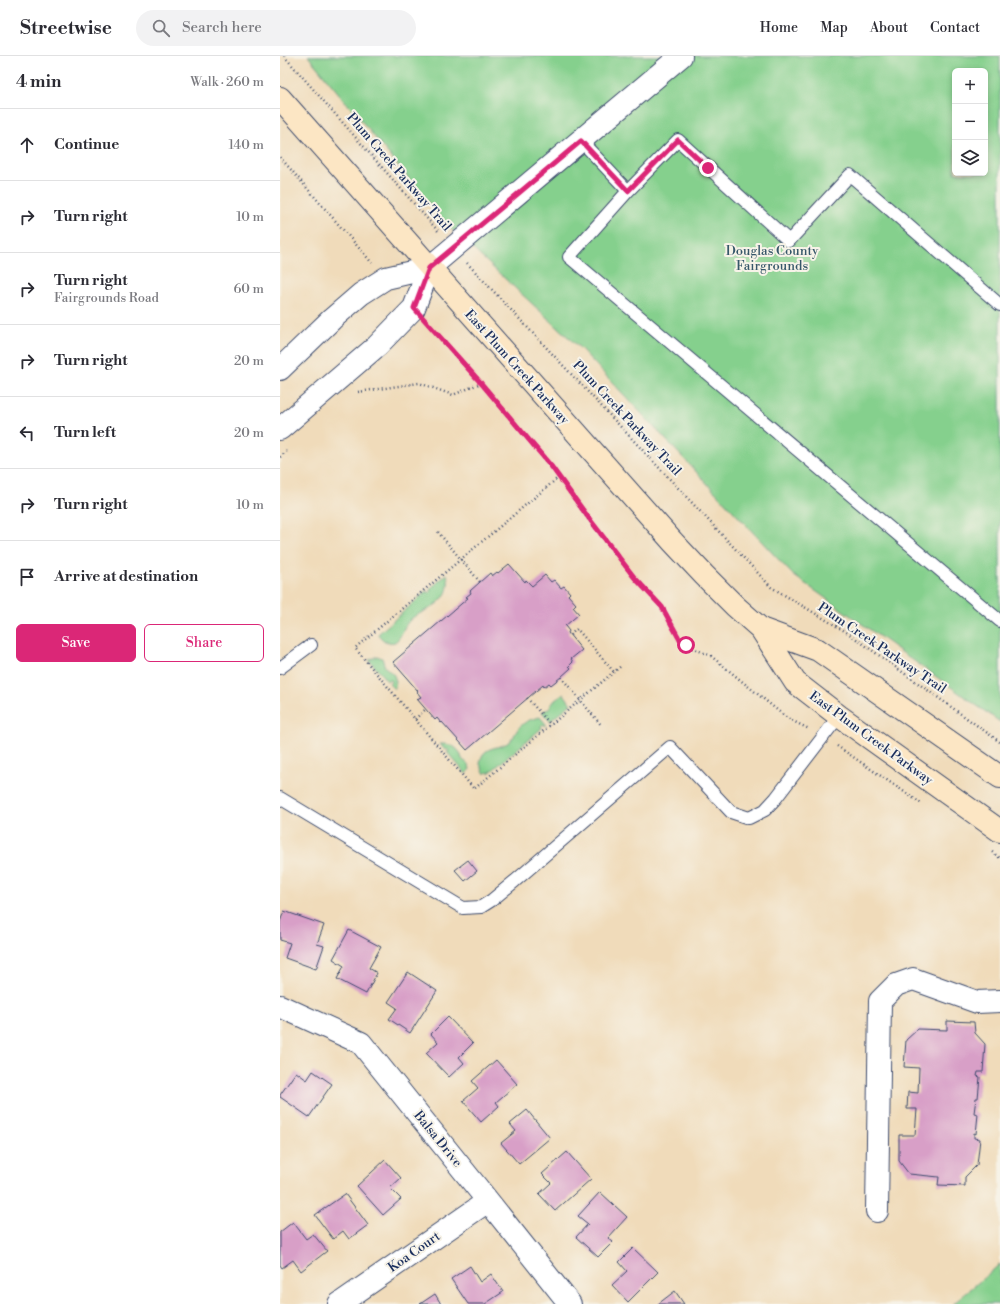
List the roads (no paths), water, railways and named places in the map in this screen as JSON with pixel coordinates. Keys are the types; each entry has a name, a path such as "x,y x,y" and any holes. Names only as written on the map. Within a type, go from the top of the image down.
{"main road":[{"name":"East Plum Creek Parkway","path":"280,98 673,542 704,576 761,629 795,682 839,716 1000,831"},
{"name":"East Plum Creek Parkway","path":"761,629 818,650 1000,777"}],"street":[{"path":"286,438 414,308 429,268 452,247 581,141 681,56"},
{"path":"280,369 332,319 361,294 386,278 429,268"},
{"path":"877,1211 880,1001 896,985 912,979 976,1002 1000,1001"},
{"name":"Balsa Drive","path":"280,1006 361,1043 570,1304"},
{"name":"Koa Court","path":"339,1304 488,1201"}],"lane":[{"path":"1000,305 850,175 789,241 678,140 628,191 569,257 1000,621"},
{"path":"581,141 628,191"},
{"path":"280,668 311,645"},
{"path":"280,798 462,908 482,907 670,747 731,812 749,818 765,810 776,798 839,716"}],"park label":[{"name":"Douglas County Fairgrounds","path":"772,258"}]}
